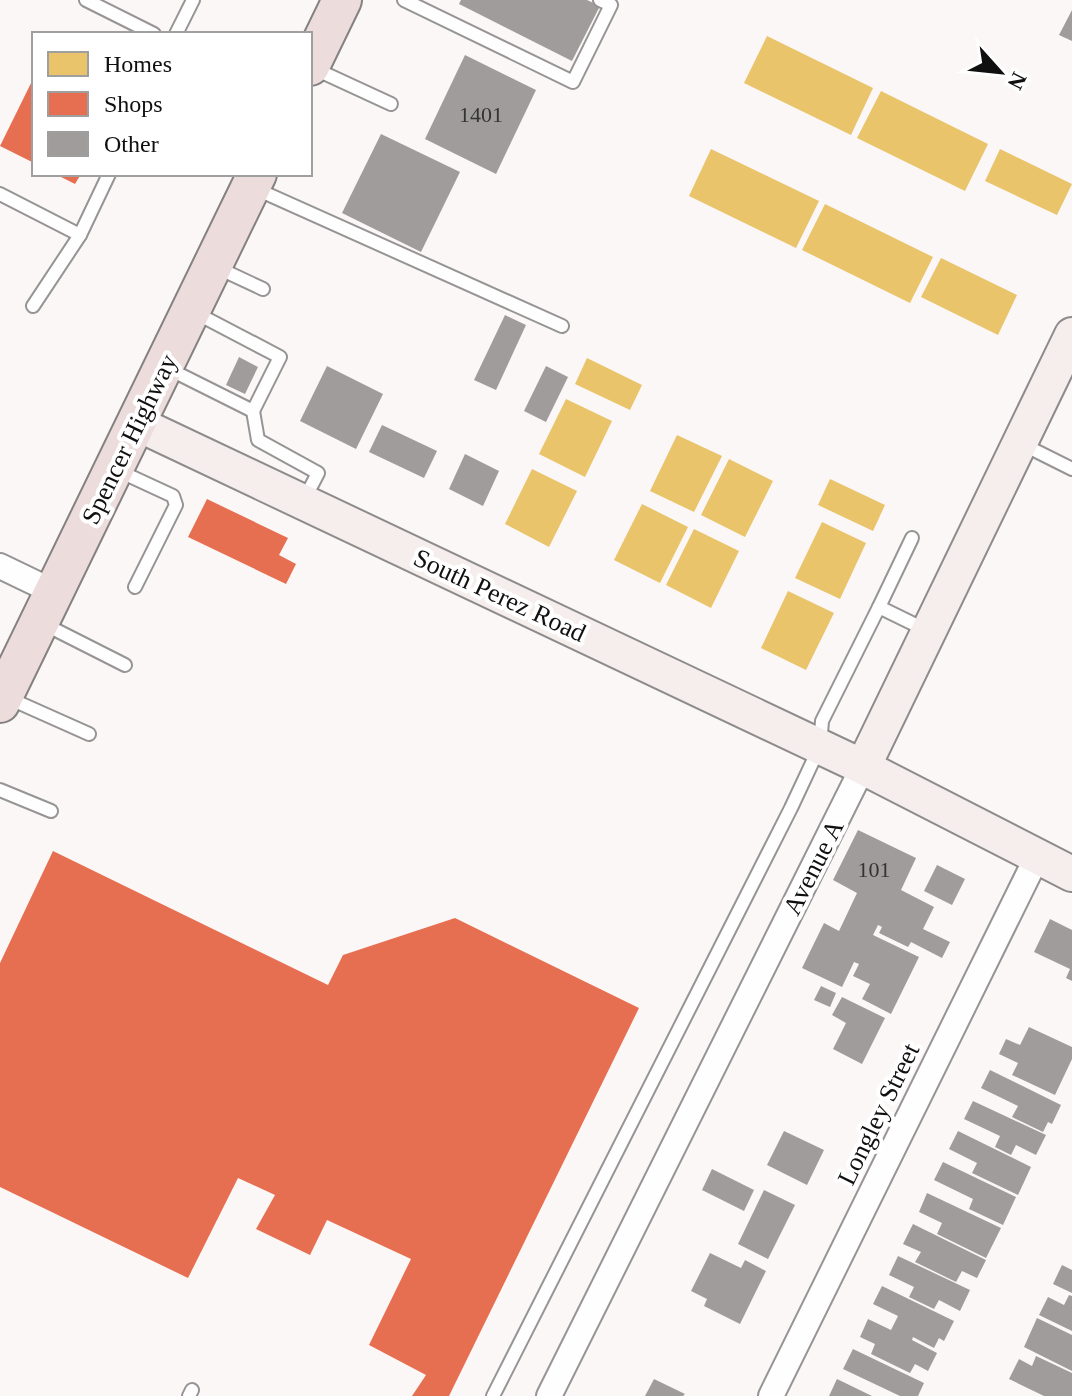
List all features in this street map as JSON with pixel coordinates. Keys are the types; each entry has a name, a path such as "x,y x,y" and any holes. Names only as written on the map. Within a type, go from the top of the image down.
{"main road":[{"path":"312,62 342,0"},
{"name":"Spencer Highway","path":"2,700 254,180"}],"street":[{"name":"Avenue A","path":"549,1396 863,767 1072,335"},
{"name":"South Perez Road","path":"136,423 820,746 1072,874"},
{"path":"0,566 47,607"},
{"name":"Longley Street","path":"771,1396 1037,857"}],"lane":[{"path":"86,0 150,32"},
{"path":"177,32 193,0"},
{"path":"404,0 573,82 611,5 600,0"},
{"path":"312,67 391,104"},
{"path":"33,306 80,235 108,176"},
{"path":"254,180 562,326"},
{"path":"0,194 80,235"},
{"path":"213,265 263,289"},
{"path":"191,311 280,357 253,411 258,440 318,473 303,502"},
{"path":"164,366 253,411"},
{"path":"1019,443 1072,469"},
{"path":"114,468 173,496 176,505 135,587"},
{"path":"493,1396 698,995 820,746 822,721 912,538"},
{"path":"47,607 125,665"},
{"path":"879,607 929,631"},
{"path":"2,700 89,734"},
{"path":"0,790 51,811"}],"building: Homes":[{"path":"767,36 873,88 851,135 744,83"},
{"path":"881,91 988,144 965,191 857,138"},
{"path":"711,149 819,201 796,248 689,196"},
{"path":"1000,149 1072,184 1057,215 985,181"},
{"path":"825,204 933,257 910,303 802,250"},
{"path":"941,258 1017,295 998,335 921,297"},
{"path":"587,358 642,385 630,410 575,384"},
{"path":"566,399 612,421 585,477 539,454"},
{"path":"677,435 722,456 694,512 650,491"},
{"path":"729,459 773,481 745,537 701,515"},
{"path":"532,469 577,491 549,547 505,524"},
{"path":"830,479 885,505 873,531 818,505"},
{"path":"642,504 688,527 660,583 614,560"},
{"path":"822,522 866,543 840,599 795,578"},
{"path":"694,529 739,551 711,608 666,585"},
{"path":"788,591 834,613 806,670 761,648"}],"building: Shops":[{"path":"32,81 32,162 0,146"},
{"path":"59,176 80,176 75,184"},
{"path":"207,499 288,538 279,555 296,564 286,584 188,537"},
{"path":"53,851 328,985 343,955 455,918 639,1008 449,1396 412,1396 426,1375 369,1345 411,1259 327,1220 310,1255 256,1229 275,1195 238,1178 188,1278 0,1187 0,963"}],"building: Other":[{"path":"461,0 587,0 600,6 572,61 459,4"},
{"path":"1072,10 1072,41 1059,35"},
{"path":"465,55 536,90 496,174 425,139"},
{"path":"381,134 460,172 421,252 342,213"},
{"path":"505,315 526,325 496,390 474,380"},
{"path":"239,357 258,367 245,394 226,385"},
{"path":"327,366 383,394 356,449 300,421"},
{"path":"546,366 568,377 546,422 524,411"},
{"path":"382,425 437,451 424,478 369,452"},
{"path":"465,454 499,471 483,506 449,489"},
{"path":"858,830 916,858 901,890 934,907 923,929 950,942 942,958 911,942 908,947 879,933 882,927 878,925 873,935 919,957 891,1014 862,999 870,984 853,976 859,964 854,962 842,987 802,968 824,923 839,931 857,893 833,880"},
{"path":"937,865 965,879 952,905 924,891"},
{"path":"1050,919 1072,930 1072,981 1066,978 1070,969 1034,952"},
{"path":"821,986 836,993 830,1007 814,1000"},
{"path":"842,997 885,1018 862,1064 833,1049 846,1023 832,1015"},
{"path":"1029,1027 1072,1047 1072,1059 1055,1095 1012,1075 1018,1063 999,1054 1006,1039 1020,1045"},
{"path":"990,1070 1061,1105 1052,1124 1048,1122 1043,1132 1012,1117 1018,1106 981,1088"},
{"path":"973,1101 1046,1135 1036,1155 1016,1145 1011,1155 995,1147 1000,1136 964,1119"},
{"path":"784,1131 824,1150 807,1185 767,1165"},
{"path":"958,1131 1031,1167 1018,1195 972,1173 977,1163 949,1149"},
{"path":"943,1162 1016,1197 1003,1225 969,1209 973,1199 934,1180"},
{"path":"712,1169 754,1190 744,1211 702,1190"},
{"path":"764,1190 795,1205 768,1259 738,1244"},
{"path":"927,1193 1001,1228 986,1258 937,1234 942,1223 919,1212"},
{"path":"913,1224 986,1260 977,1278 962,1271 956,1282 915,1262 921,1252 903,1244"},
{"path":"710,1253 741,1268 745,1260 766,1271 740,1324 704,1306 707,1299 691,1291"},
{"path":"898,1256 970,1290 960,1311 939,1300 934,1309 909,1297 914,1287 889,1275"},
{"path":"1062,1265 1072,1270 1072,1293 1053,1284"},
{"path":"882,1286 954,1321 944,1341 939,1338 934,1348 913,1337 912,1340 937,1353 928,1371 915,1364 910,1373 871,1354 875,1344 860,1337 868,1319 891,1330 898,1316 873,1304"},
{"path":"1069,1295 1072,1296 1072,1331 1039,1315 1048,1297 1064,1305"},
{"path":"1037,1318 1072,1335 1072,1371 1024,1347"},
{"path":"853,1349 924,1383 918,1396 900,1396 843,1369"},
{"path":"1036,1356 1072,1373 1072,1396 1044,1396 1009,1379 1019,1359 1032,1366"},
{"path":"654,1379 685,1394 645,1396"},
{"path":"837,1379 872,1396 829,1396"}]}
